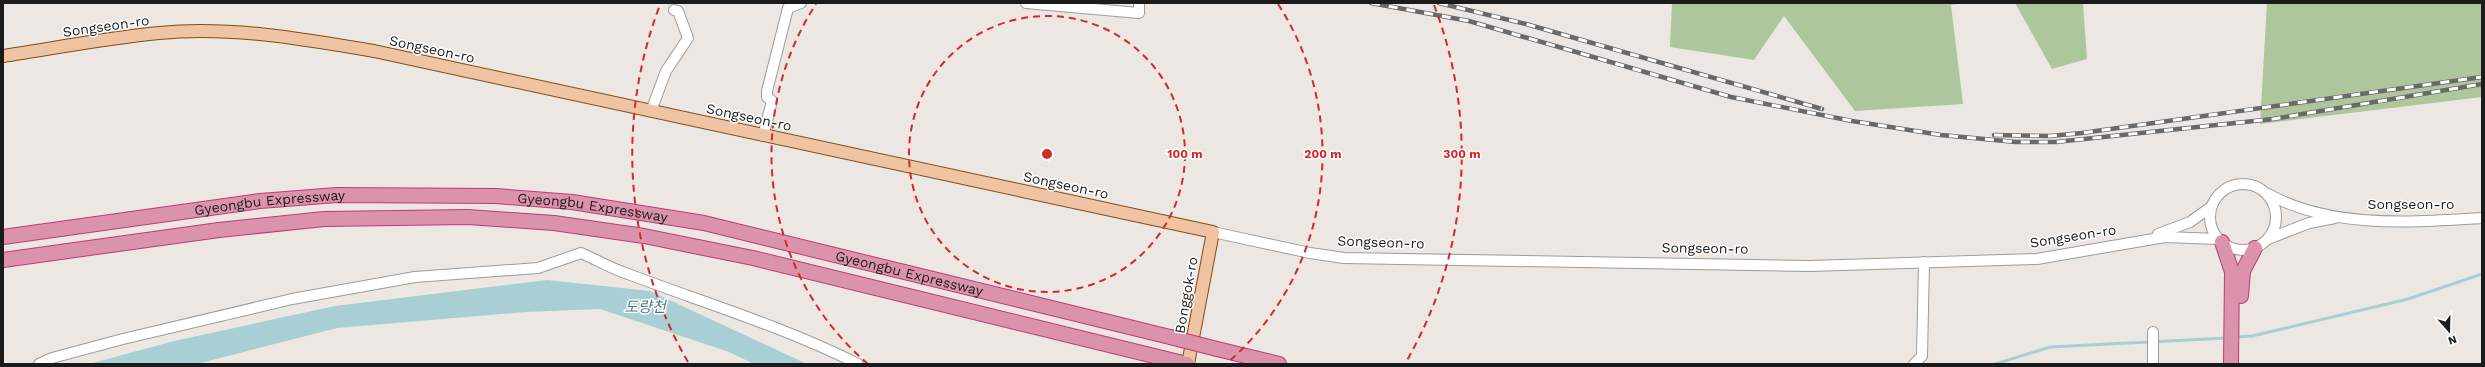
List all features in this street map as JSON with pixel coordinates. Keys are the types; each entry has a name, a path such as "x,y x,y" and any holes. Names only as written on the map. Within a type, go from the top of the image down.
{"highway":[{"name":"Gyeongbu Expressway","path":"3,237 260,201 337,195 496,196 572,202 704,223 1279,364"},
{"name":"Gyeongbu Expressway","path":"3,260 219,230 324,219 468,217 554,223 644,236 753,258 1188,364"},
{"path":"2220,240 2232,272 2240,364"},
{"path":"2231,364 2243,271 2255,248"}],"main road":[{"name":"Songseon-ro","path":"3,56 160,33 200,31 291,37 374,51 1213,232"},
{"name":"Bonggok-ro","path":"1188,364 1213,232"}],"street":[{"path":"763,136 772,101 767,97 767,91 788,8 801,3"},
{"path":"1026,3 1139,13 1139,3"},
{"path":"651,111 666,71 688,38 678,11 674,10"},
{"path":"2133,241 2179,227 2211,207 2222,191 2238,184 2253,185 2295,208 2340,218"},
{"path":"2267,240 2273,231 2276,217 2275,206 2268,194"},
{"path":"2211,207 2210,223 2220,240"},
{"path":"2133,241 2179,236 2220,240 2237,249 2255,248 2267,240 2309,223 2340,218"},
{"name":"Songseon-ro","path":"2340,218 2438,221 2482,218"},
{"name":"Songseon-ro","path":"1213,232 1288,249 1344,258 1810,266 2049,257 2133,241"},
{"path":"39,364 52,358 123,339 292,299 415,276 538,268 580,253 626,274 714,303 784,331 858,364"},
{"path":"1914,364 1922,356 1924,262"},
{"path":"2153,332 2153,364"}],"green space":[{"path":"1672,3 1966,3 1951,5 1963,104 1855,111 1784,16 1754,60 1670,47"},
{"path":"2015,3 2083,3 2087,59 2052,69"},
{"path":"2267,3 2482,3 2482,97 2260,124"}],"water":[{"name":"도량천","path":"547,280 650,291 807,364 754,364 729,352 600,309 526,312 337,328 197,364 89,364 174,341 335,306"}],"waterway":[{"path":"2234,337 2252,336 2408,299 2482,274"},
{"path":"1995,364 2050,347 2227,338"}],"railway":[{"path":"1371,3 1469,21 1731,97 1852,121 1941,135 2016,142 2056,142 2273,119 2482,84"},
{"path":"1439,3 1526,24 1822,109"},
{"path":"1994,135 2050,136 2082,133 2482,77"}]}
